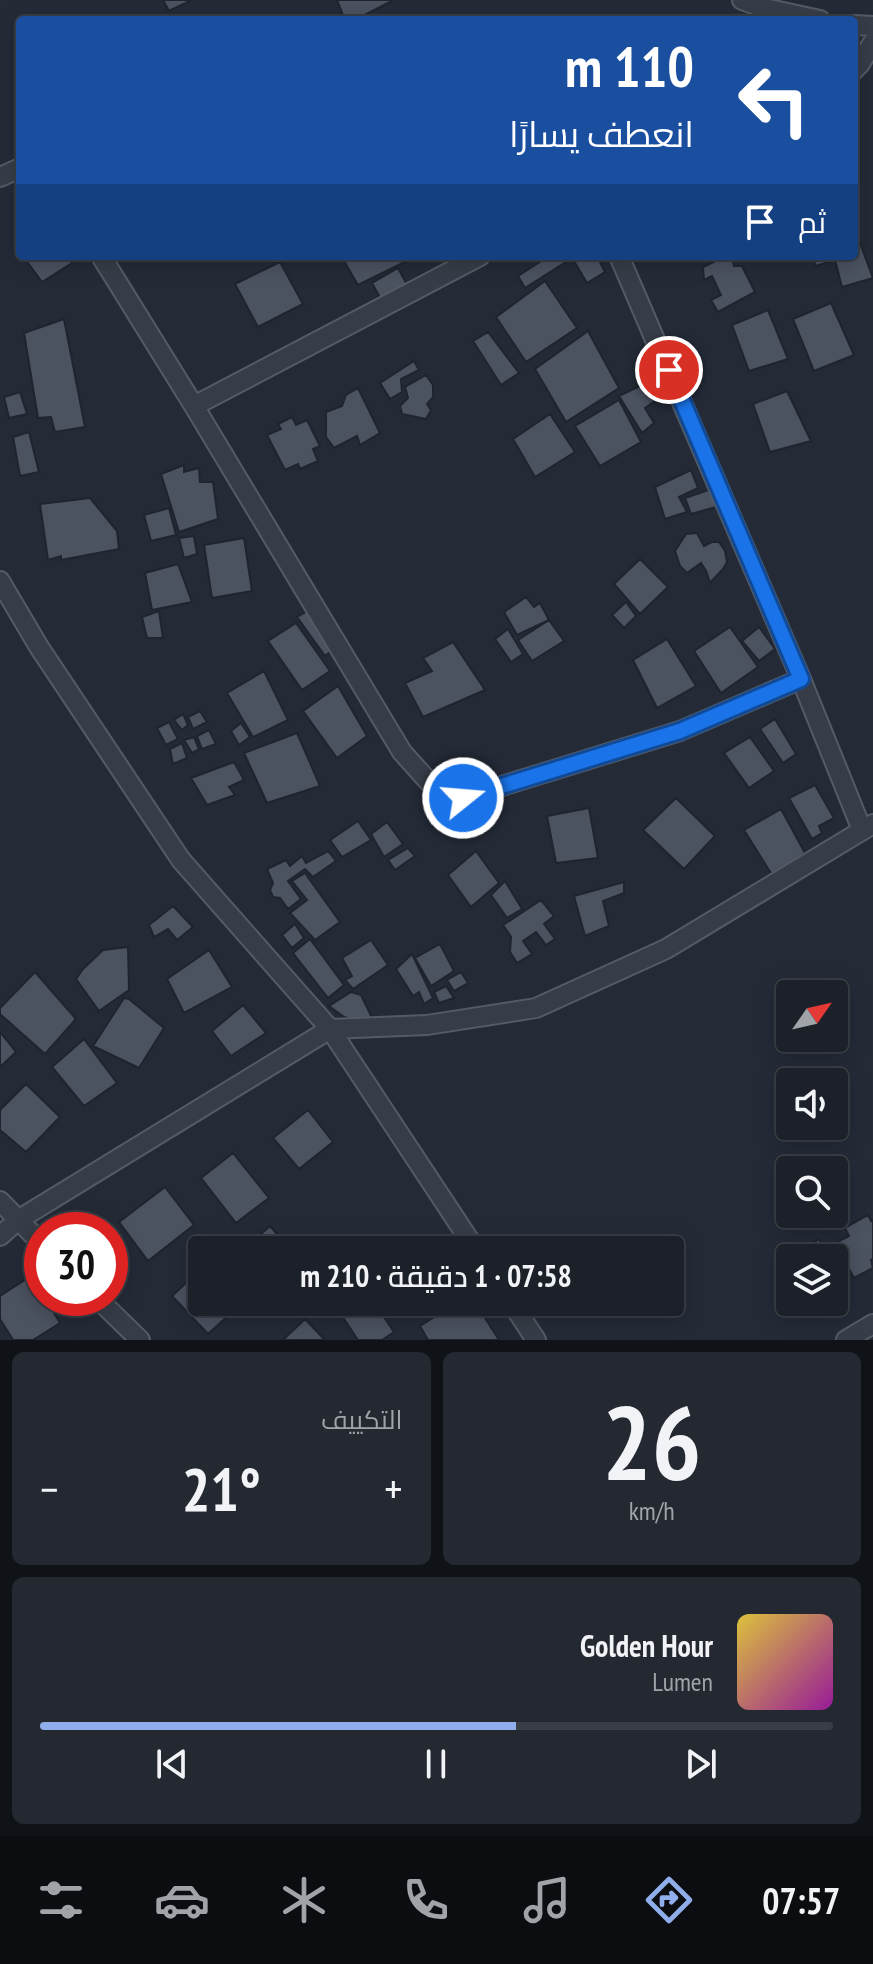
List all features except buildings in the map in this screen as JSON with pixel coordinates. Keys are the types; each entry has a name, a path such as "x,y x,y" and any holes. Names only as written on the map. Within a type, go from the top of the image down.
{"street":[{"path":"742,0 801,16"},
{"path":"858,66 873,42"},
{"path":"103,260 386,727 402,752 437,791 463,798 477,794 680,731 801,679"},
{"path":"194,406 472,260"},
{"path":"0,1236 18,1220 330,1029 427,1025 536,1008 666,949 867,827 621,260"},
{"path":"0,581 39,647 181,860 330,1029 467,1236"},
{"path":"0,1201 24,1226"},
{"path":"115,1316 140,1340"},
{"path":"520,1316 536,1340"},
{"path":"846,1340 873,1324"}],"route":[{"path":"463,798 680,731 801,679 669,370"}]}
